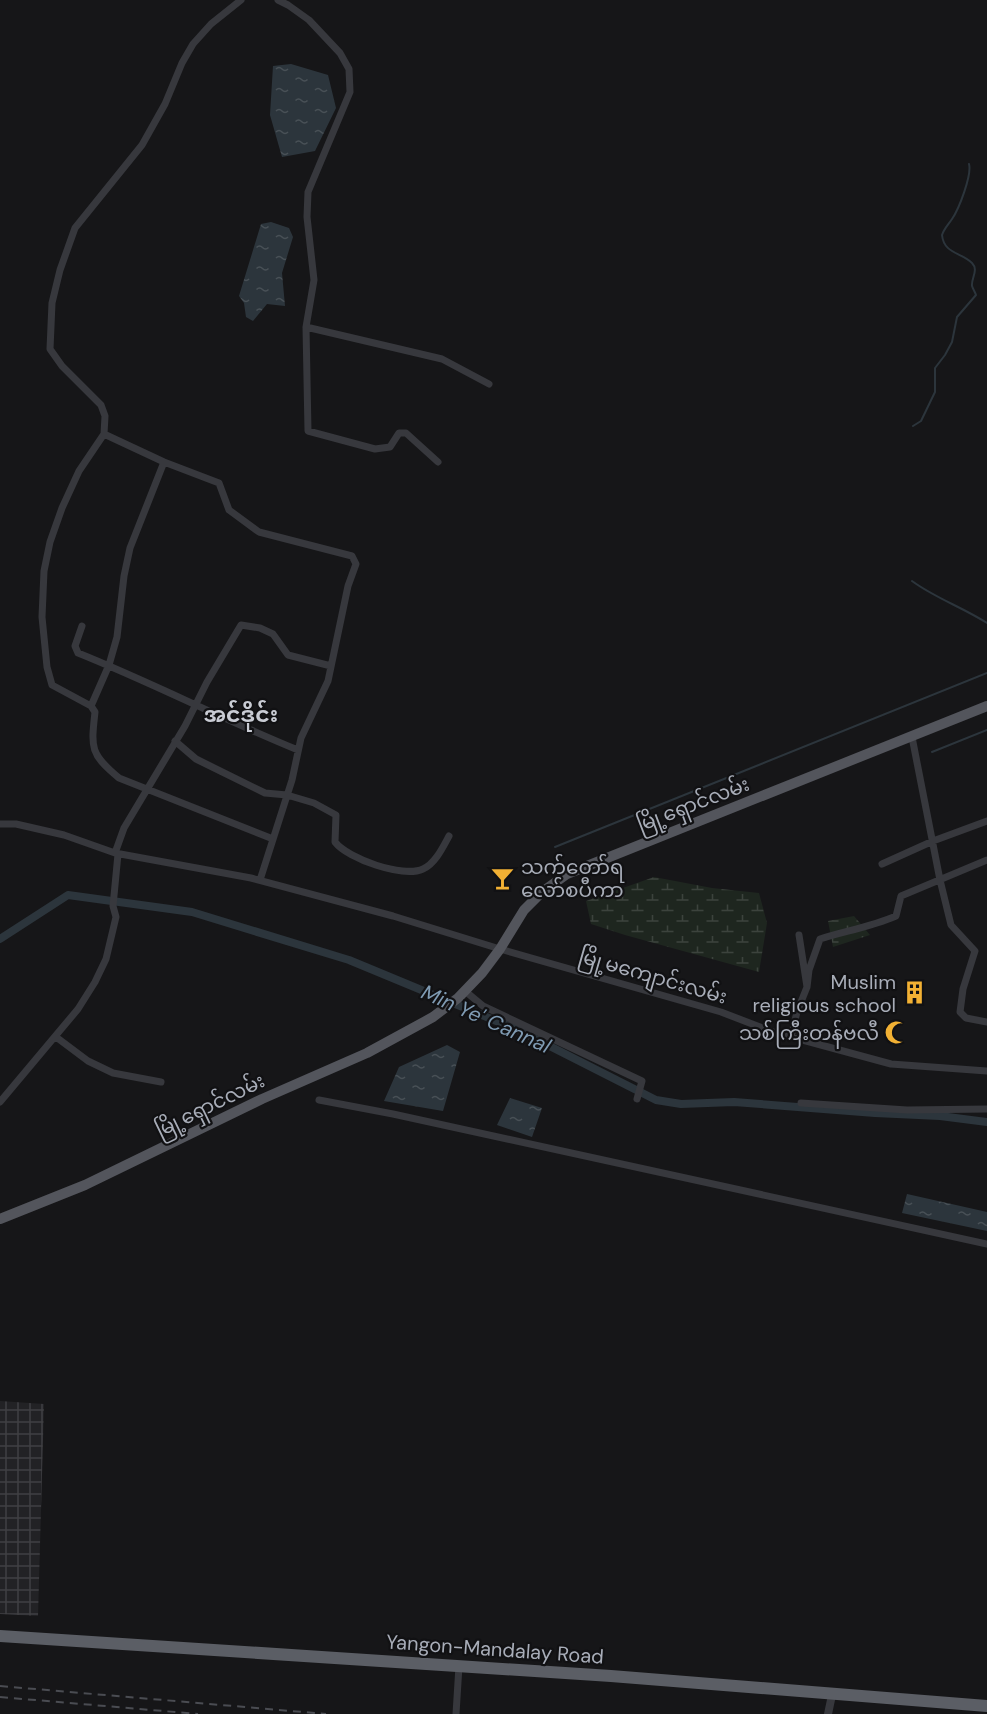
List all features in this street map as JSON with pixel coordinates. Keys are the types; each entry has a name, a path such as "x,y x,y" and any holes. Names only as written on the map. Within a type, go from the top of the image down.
{"highway":[{"name":"Yangon-Mandalay Road","path":"0,1636 459,1666 987,1706"}],"main road":[{"name":"မြို့ရှောင်လမ်း","path":"0,1219 85,1185 262,1100 367,1053 433,1017 482,973 524,910 542,892 567,874 912,738 987,706"}],"street":[{"path":"241,0 211,24 193,44 142,146 75,228 60,270 52,303 50,349 62,366 100,405 105,416 104,434 79,471 50,542 44,571 42,617 47,667 52,685 91,706 95,712 93,751 107,768 119,777 146,789 273,839"},
{"path":"278,0 309,20 340,53 349,69 350,92 309,192 307,217 314,280 306,327 308,431 375,449 390,447 399,433 406,433 438,462"},
{"path":"306,327 442,359 489,384"},
{"path":"104,434 164,462 219,483 229,510 259,532 352,556 356,564 348,586 328,681 301,738 287,795 260,880"},
{"path":"91,706 109,665 117,637 124,576 130,548 164,462"},
{"path":"0,1102 56,1037 90,991 106,959 116,917 113,906 114,886 117,854 124,828 241,625 260,628 273,634 288,655 331,666"},
{"path":"82,626 75,646 78,653 298,750"},
{"path":"912,738 951,926 975,951 963,989 960,1012 966,1018 987,1022"},
{"path":"175,741 196,759 223,774 265,793 287,795 314,803 336,815 335,842 340,849 396,871 410,872 424,869 439,853 449,836"},
{"path":"882,864 987,821"},
{"name":"မြို့မကျောင်းလမ်း","path":"0,824 16,824 64,835 117,854 260,880 393,916 721,1012 791,1037 891,1064 987,1071"},
{"path":"791,1037 820,939 878,924 896,916 901,896 987,860"},
{"path":"799,934 807,987"},
{"path":"461,994 492,1011 642,1081 637,1099"},
{"path":"56,1037 88,1061 113,1073 161,1082"},
{"path":"318,1100 393,1114 987,1244"},
{"path":"801,1103 907,1110 987,1109"},
{"path":"456,1714 459,1666"},
{"path":"828,1714 832,1695"}],"shaded area":[{"path":"0,1401 44,1404 38,1616 0,1614"}],"green space":[{"path":"654,877 712,888 759,893 767,923 759,972 591,924 586,901"},
{"path":"854,916 870,935 833,947 828,921"}],"water":[{"path":"291,64 328,75 336,108 315,151 282,157 270,115 273,66"},
{"path":"271,222 289,228 293,237 282,273 285,306 267,304 253,321 246,317 244,303 239,296 261,224"},
{"path":"447,1045 460,1052 443,1111 384,1101 399,1067"},
{"path":"510,1098 542,1108 532,1137 497,1125"},
{"path":"907,1194 987,1212 987,1231 902,1213"}],"waterway":[{"path":"913,426 921,421 935,392 935,368 952,342 957,317 976,295 972,286 974,266 968,259 949,249 942,235 961,200 969,176 969,164"},
{"path":"912,581 987,623"},
{"path":"555,847 987,673"},
{"path":"932,752 987,730"},
{"name":"Min Ye' Cannal","path":"0,939 68,895 192,912 349,960 518,1030 656,1100 681,1104 734,1102 940,1116 987,1122"}],"railway":[{"path":"0,1686 326,1714"},
{"path":"0,1697 198,1714"}],"place":[{"name":"သက်တော်ရ လော်စပီကာ","path":"503,878"},
{"name":"Muslim religious school","path":"914,993"},
{"name":"သစ်ကြီးတန်ဗလီ","path":"897,1033"}],"district":[{"name":"အင်ဒိုင်း","path":"241,714"}]}
